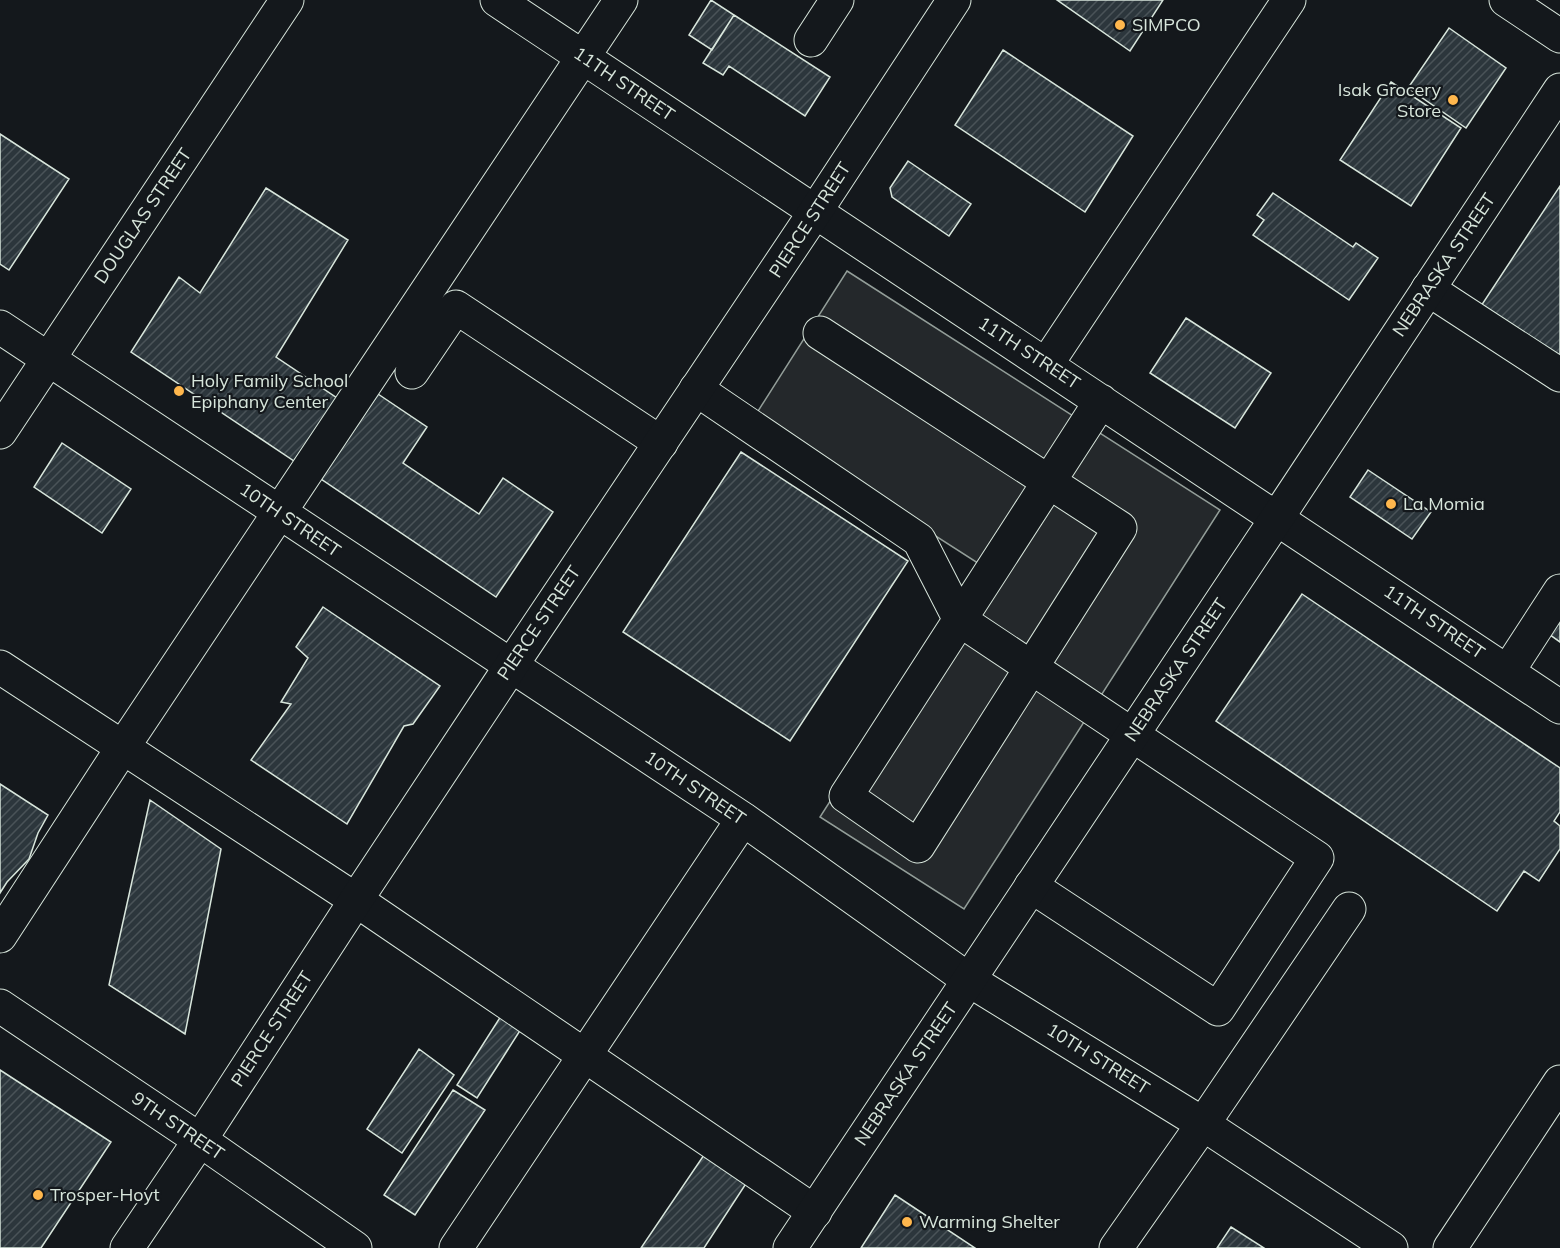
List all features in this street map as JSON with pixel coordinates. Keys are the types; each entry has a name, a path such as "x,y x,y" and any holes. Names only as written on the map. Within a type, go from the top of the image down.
{"street":[{"name":"DOUGLAS STREET","path":"0,432 287,0"},
{"name":"11TH STREET","path":"497,0 1560,707"},
{"path":"0,936 123,747 621,0"},
{"path":"812,40 837,0"},
{"name":"PIERCE STREET","path":"127,1248 954,0"},
{"path":"1046,365 1289,0"},
{"path":"1506,0 1560,36"},
{"name":"NEBRASKA STREET","path":"790,1248 1560,90"},
{"path":"1428,289 1560,375"},
{"path":"412,372 456,307 661,443"},
{"name":"10TH STREET","path":"0,327 743,819 969,980 1203,1124 1391,1248"},
{"path":"820,333 1049,481 1120,528 918,846 846,796 960,620 1049,481 1101,401"},
{"path":"696,389 919,540 960,620 1317,858 1218,1009 1031,886"},
{"path":"1508,671 1560,591"},
{"path":"0,667 356,900 815,1212"},
{"path":"456,1248 743,819"},
{"path":"1116,1248 1349,909"},
{"name":"9TH STREET","path":"0,1006 200,1140 355,1248"},
{"path":"1450,1248 1560,1082"}],"shaded area":[{"path":"847,271 1220,510 964,909 820,817 981,565 753,419"}],"building":[{"path":"711,0 734,15 712,50 689,35"},
{"name":"SIMPCO","path":"1057,0 1163,0 1130,51"},
{"path":"734,15 830,77 805,116 729,66 723,75 703,63"},
{"path":"1449,28 1506,68 1466,128 1408,88"},
{"path":"1003,50 1133,136 1085,212 955,125"},
{"path":"1391,82 1461,128 1411,206 1340,160"},
{"path":"0,134 69,179 9,270 0,264"},
{"path":"908,161 971,204 949,236 892,197 890,188"},
{"path":"1560,186 1560,358 1481,306"},
{"path":"266,188 348,240 276,357 337,398 294,461 131,352 179,277 200,293"},
{"path":"1273,193 1353,247 1356,243 1378,258 1349,300 1253,235 1264,220 1257,215"},
{"path":"1186,318 1271,373 1235,428 1150,373"},
{"path":"378,394 427,427 403,463 479,514 503,478 553,512 496,597 321,479"},
{"path":"62,443 131,489 102,533 34,487"},
{"path":"741,452 908,561 790,741 623,632"},
{"name":"La Momia","path":"1368,470 1431,512 1412,539 1350,497"},
{"path":"1302,594 1560,768 1560,812 1554,821 1560,826 1560,849 1539,881 1524,871 1497,911 1216,721"},
{"path":"1560,596 1560,642 1539,627"},
{"path":"323,607 440,686 413,724 404,726 347,824 251,760 291,704 281,702 308,658 296,647"},
{"path":"0,784 48,815 38,833 29,859 7,882 0,893"},
{"path":"150,800 221,849 185,1034 109,985"},
{"path":"501,1016 521,1029 477,1098 457,1085"},
{"path":"419,1049 454,1075 402,1153 367,1129"},
{"name":"Trosper-Hoyt","path":"0,1070 111,1142 41,1248 0,1248"},
{"path":"453,1090 485,1110 415,1215 384,1195"},
{"path":"706,1152 749,1179 704,1248 641,1248"},
{"name":"Warming Shelter","path":"895,1195 975,1248 861,1248"},
{"path":"1231,1227 1264,1248 1217,1248"}],"place":[{"name":"SIMPCO","path":"1120,25"},
{"name":"Isak Grocery Store","path":"1453,100"},
{"name":"Holy Family School Epiphany Center","path":"179,391"},
{"name":"La Momia","path":"1391,504"},
{"name":"Trosper-Hoyt","path":"38,1195"},
{"name":"Warming Shelter","path":"907,1222"}]}
